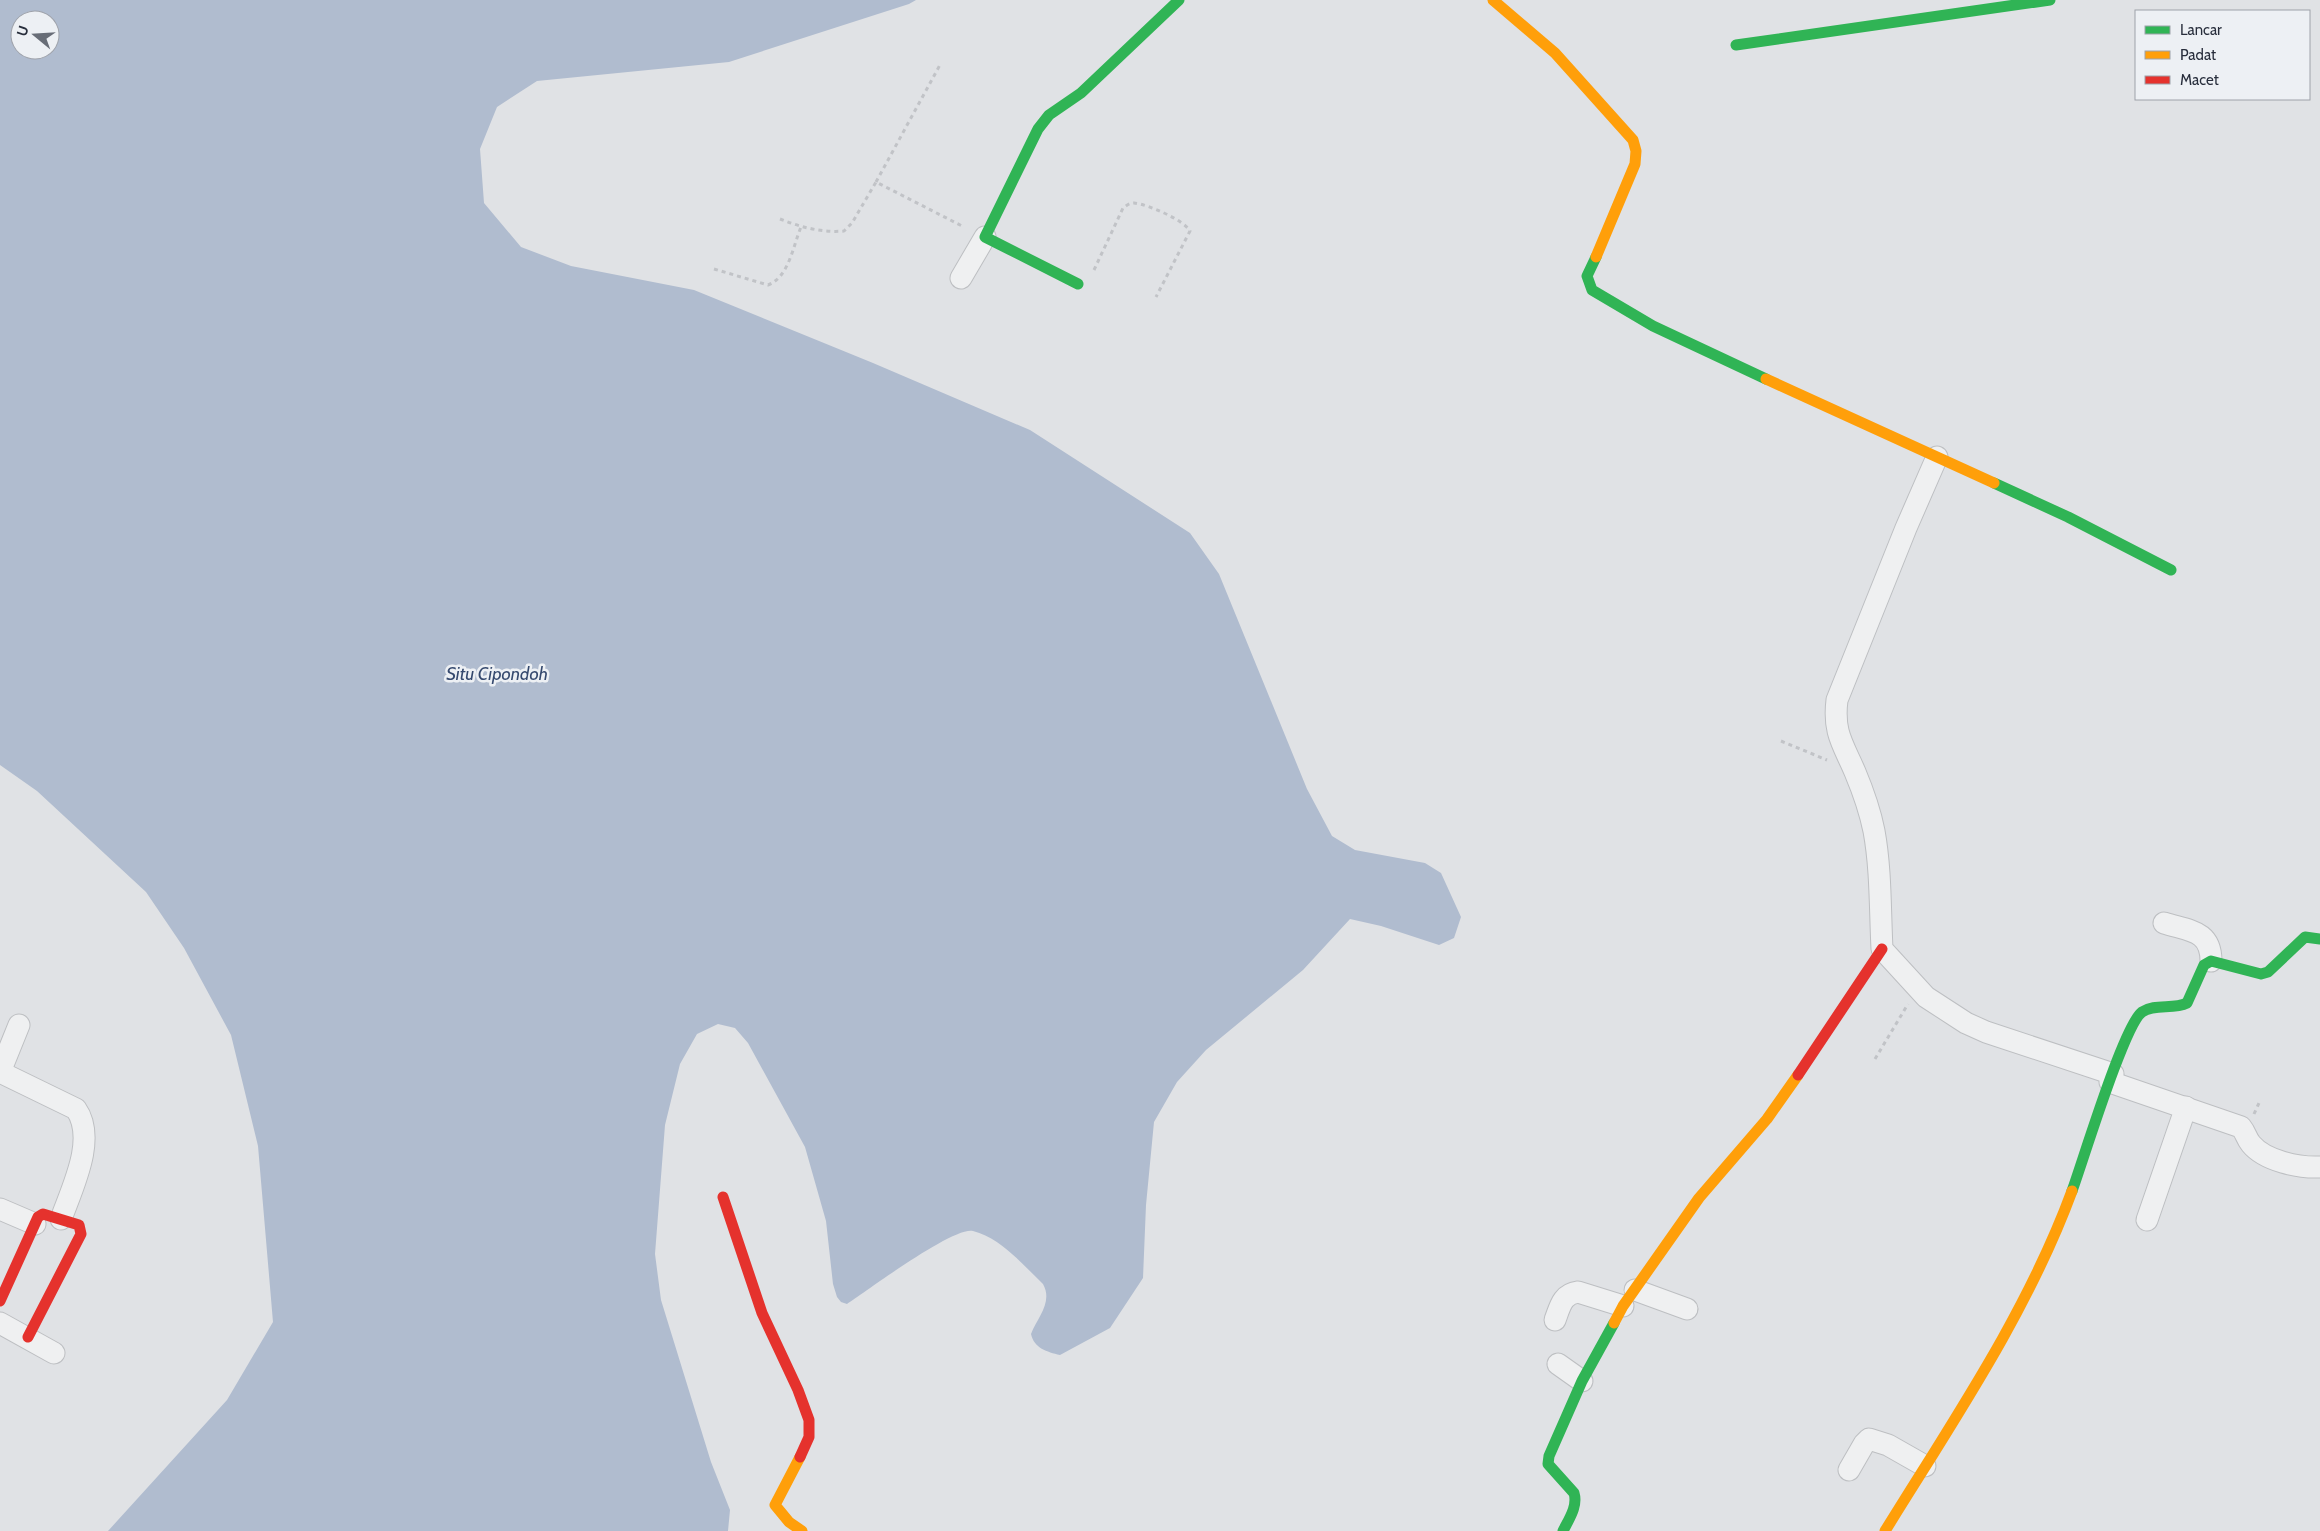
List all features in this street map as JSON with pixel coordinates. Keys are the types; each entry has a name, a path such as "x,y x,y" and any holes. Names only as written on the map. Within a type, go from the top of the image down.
{"street":[{"path":"961,278 985,237 1038,130 1049,115 1081,93 1179,0"},
{"path":"1493,0 1555,53 1633,140 1636,151 1635,164 1610,228 1587,276 1588,286 1592,290 1653,326 2068,517 2171,570"},
{"path":"1736,45 2050,0"},
{"path":"985,237 1078,284"},
{"path":"1563,1531 1576,1502 1574,1490 1553,1472 1548,1464 1549,1456 1582,1381 1629,1298 1699,1198 1767,1119 1882,949 1880,893 1874,831 1855,772 1838,732 1835,719 1837,700 1906,528 1937,457"},
{"path":"2164,923 2204,936 2211,948 2211,961"},
{"path":"2211,961 2261,974 2268,972 2299,940 2306,937 2320,939"},
{"path":"1882,949 1917,988 1950,1015 1973,1026 2186,1108 2241,1127 2252,1145 2277,1160 2296,1167 2320,1167"},
{"path":"1885,1531 2005,1338 2030,1289 2054,1238 2131,1028 2141,1012 2149,1008 2180,1007 2187,1003 2204,966 2211,961"},
{"path":"19,1025 0,1072 76,1109 81,1116 84,1126 83,1153 79,1172 61,1219"},
{"path":"2147,1220 2186,1108"},
{"path":"723,1196 740,1254 759,1304 810,1419 809,1439 781,1488 775,1505 789,1522 802,1531"},
{"path":"0,1209 35,1224"},
{"path":"0,1301 38,1217 43,1214 78,1225 81,1234 28,1337"},
{"path":"1554,1320 1565,1296 1578,1292 1629,1298 1687,1309"},
{"path":"0,1323 54,1353"},
{"path":"1558,1364 1582,1381"},
{"path":"1849,1470 1869,1439 1888,1445 1925,1466"}],"path":[{"path":"780,219 801,227 832,232 844,231 852,223 876,182 941,63"},
{"path":"876,182 985,237"},
{"path":"1078,284 1086,282 1091,276 1123,208 1134,203 1144,205 1183,222 1190,231 1156,296"},
{"path":"714,269 768,285 776,282 783,273 801,227"},
{"path":"1781,741 1855,772"},
{"path":"1875,1059 1917,988"}],"water":[{"name":"Situ Cipondoh","path":"0,0 916,0 909,4 729,62 537,81 497,107 480,149 484,203 521,247 571,266 694,290 1030,430 1190,533 1219,574 1307,789 1332,836 1355,850 1425,863 1441,873 1461,917 1454,938 1439,945 1381,926 1350,919 1303,970 1206,1050 1177,1082 1154,1122 1146,1205 1143,1278 1110,1328 1060,1355 1046,1351 1038,1346 1031,1334 1045,1303 1046,1291 1043,1284 1019,1260 993,1239 973,1231 963,1232 948,1238 911,1260 847,1304 841,1302 837,1297 833,1284 826,1221 805,1147 748,1043 735,1028 718,1024 697,1034 680,1064 665,1125 655,1254 661,1300 711,1462 730,1510 728,1531 108,1531 227,1400 273,1322 258,1146 231,1035 184,948 146,892 37,791 0,765"}],"traffic: fast":[{"path":"1078,284 985,237 1038,129 1049,115 1081,93 1179,0"},
{"path":"1736,45 2050,0"},
{"path":"1596,257 1587,276 1592,290 1653,326 1766,379"},
{"path":"1994,483 2068,517 2171,570"},
{"path":"2072,1191 2115,1066 2134,1022 2142,1012 2147,1009 2187,1003 2204,965 2211,961 2261,974 2268,972 2305,937 2320,939"},
{"path":"1563,1531 1572,1512 1575,1498 1574,1493 1548,1464 1549,1456 1582,1381 1614,1323"}],"traffic: slow":[{"path":"1493,0 1555,53 1633,140 1636,151 1635,164 1596,257"},
{"path":"1766,379 1994,483"},
{"path":"1614,1323 1623,1306 1699,1198 1767,1119 1798,1075"},
{"path":"1885,1531 1962,1407 2011,1323 2054,1236 2072,1191"},
{"path":"800,1457 775,1505 789,1522 802,1531"}],"traffic: jam":[{"path":"1798,1075 1882,949"},
{"path":"723,1197 762,1313 798,1390 809,1420 809,1437 800,1457"},
{"path":"0,1301 38,1217 43,1214 79,1225 81,1234 28,1337"}]}
